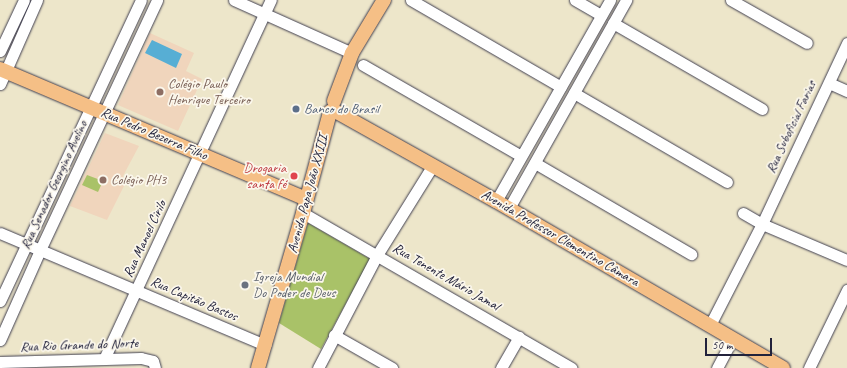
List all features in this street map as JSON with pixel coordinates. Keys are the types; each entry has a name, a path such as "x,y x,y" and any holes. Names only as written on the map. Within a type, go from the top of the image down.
{"main road":[{"name":"Avenida Papa João XXIII","path":"258,368 333,108 352,53 381,1"},
{"name":"Rua Pedro Bezerra Filho","path":"2,75 104,113 307,199"},
{"name":"Avenida Professor Clementino Câmara","path":"333,108 496,200 783,368"}],"street":[{"path":"0,51 24,0"},
{"path":"2,75 37,0"},
{"name":"Rua Senador Georgino Avelino","path":"0,301 142,0"},
{"name":"Rua Senador Georgino Avelino","path":"0,340 40,250 158,0"},
{"path":"234,0 352,53"},
{"name":"Rua Manoel Cirilo","path":"104,359 201,154 271,0"},
{"path":"411,0 561,87"},
{"path":"575,0 602,15"},
{"path":"496,200 610,0"},
{"path":"509,208 626,0"},
{"path":"731,0 807,43"},
{"path":"613,23 762,109"},
{"name":"Rua Suboficial Farias","path":"710,325 762,224 847,43"},
{"path":"577,57 590,64"},
{"path":"362,65 521,156"},
{"path":"829,83 847,91"},
{"path":"574,93 727,182"},
{"path":"537,128 550,136"},
{"path":"535,163 691,254"},
{"path":"318,368 377,255 434,166"},
{"name":"Rua Tenente Mário Jamal","path":"303,213 572,368"},
{"path":"743,213 762,224 847,260"},
{"name":"Rua Capitão Bastos","path":"0,233 265,345"},
{"path":"809,368 847,290"},
{"path":"334,335 392,368"},
{"path":"501,368 519,337"},
{"path":"717,368 733,338"},
{"name":"Rua Rio Grande do Norte","path":"0,362 148,358 154,361 155,367"}],"shaded area":[{"name":"Colégio Paulo Henrique Terceiro","path":"150,33 194,53 186,71 202,79 178,131 118,105"},
{"name":"Colégio PH3","path":"105,133 139,146 123,176 125,184 107,220 70,206"}],"green space":[{"path":"87,175 103,181 98,192 82,185"},
{"path":"308,223 370,259 321,349 279,323"}],"water":[{"path":"152,40 182,54 176,68 145,53"}],"place":[{"name":"Colégio Paulo Henrique Terceiro","path":"160,92"},
{"name":"Banco do Brasil","path":"296,109"},
{"name":"Drogaria santa fé","path":"294,176"},
{"name":"Colégio PH3","path":"103,180"},
{"name":"Igreja Mundial Do Poder de Deus","path":"245,285"}]}
